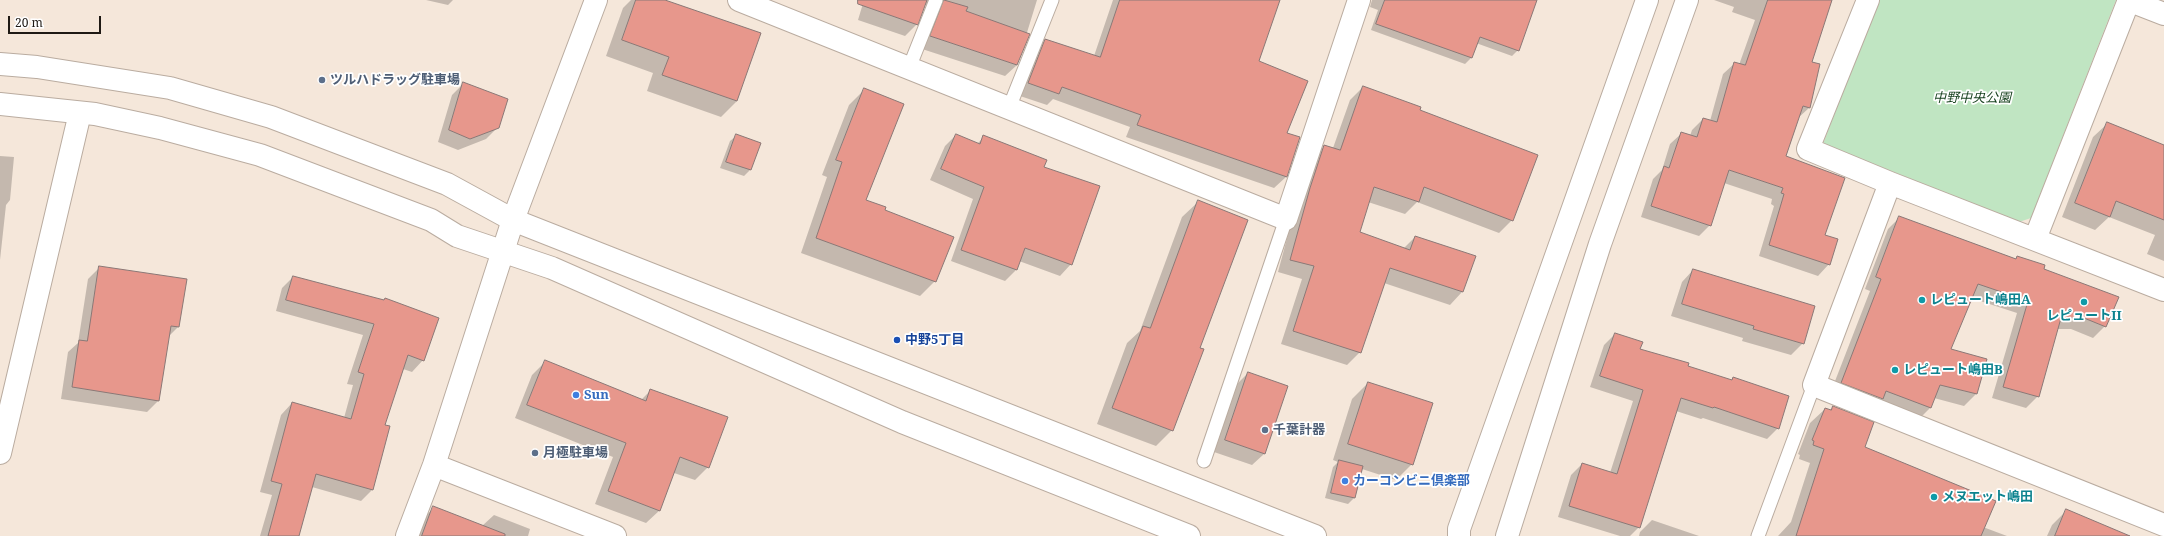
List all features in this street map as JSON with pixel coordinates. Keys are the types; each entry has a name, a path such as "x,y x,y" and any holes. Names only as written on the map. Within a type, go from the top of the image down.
{"street":[{"path":"407,536 434,465 504,253 513,220 596,0"},
{"path":"739,0 1286,219 1359,0"},
{"path":"1459,536 1462,521 1647,0"},
{"path":"1507,536 1600,244 1687,0"},
{"path":"1868,0 1808,149 1890,183 2164,290"},
{"path":"2035,239 2128,0 2164,14"},
{"path":"0,64 38,67 103,76 170,88 271,117 447,184 513,220 1315,536"},
{"path":"0,104 80,113 160,128 260,155 431,220 457,236 552,268 902,422 1189,536"},
{"path":"0,453 80,113"},
{"path":"1890,183 1814,385 2164,525"},
{"path":"434,465 615,536"}],"lane":[{"path":"909,68 936,0"},
{"path":"1009,108 1052,0"},
{"path":"1204,460 1286,219"},
{"path":"1758,536 1814,385"}],"green space":[{"name":"中野中央公園","path":"1878,0 2116,0 2031,218 2019,222 1823,144"}],"building":[{"path":"636,0 665,0 761,33 737,101 662,75 669,57 622,40"},
{"path":"858,0 927,0 918,25 858,4"},
{"path":"944,0 968,7 966,11 1030,34 1017,65 930,36"},
{"path":"1120,0 1280,0 1259,61 1308,81 1287,133 1300,137 1287,177 1137,125 1141,115 1062,87 1059,94 1028,83 1045,39 1100,57"},
{"path":"1385,0 1537,0 1519,51 1480,37 1472,58 1376,24"},
{"path":"1768,0 1832,0 1812,62 1820,64 1810,108 1803,106 1786,156 1845,178 1825,235 1838,239 1830,265 1769,245 1784,194 1781,193 1783,188 1729,170 1711,226 1651,206 1664,166 1669,168 1681,132 1697,137 1703,118 1717,122 1734,62 1745,65"},
{"path":"463,82 508,99 499,128 470,139 449,130"},
{"path":"1363,86 1421,107 1420,110 1538,155 1513,221 1424,187 1419,202 1374,187 1360,232 1410,250 1415,236 1476,256 1463,292 1390,268 1361,353 1293,331 1314,266 1290,260 1310,188 1324,145 1340,150"},
{"path":"864,88 904,104 866,200 886,207 885,210 954,237 936,282 816,238 842,162 836,160"},
{"path":"2107,122 2164,145 2164,220 2116,201 2110,217 2075,203"},
{"path":"736,134 761,143 751,170 726,162"},
{"path":"956,134 980,144 983,135 1047,160 1044,167 1100,186 1072,265 1025,248 1017,270 961,250 984,187 941,169"},
{"path":"1198,200 1248,220 1200,348 1204,349 1173,431 1112,408 1143,326 1150,328"},
{"path":"1899,216 2016,259 2017,256 2045,265 2044,269 2119,297 2106,327 2084,318 2061,318 2039,397 2003,387 2028,301 1978,284 1951,349 1987,359 1977,394 1940,385 1931,408 1886,391 1883,399 1841,383 1881,279 1876,277"},
{"path":"99,266 187,279 179,327 171,326 159,401 72,387 79,340 87,341"},
{"path":"1693,269 1815,306 1804,344 1753,329 1754,326 1682,304"},
{"path":"293,276 384,300 385,298 439,318 424,361 408,355 385,425 390,426 373,490 316,474 299,536 268,536 282,484 271,481 292,402 351,419 364,374 358,372 374,324 286,300"},
{"path":"1615,333 1643,342 1640,349 1689,363 1688,366 1732,380 1733,377 1789,396 1779,429 1714,407 1713,408 1681,398 1640,528 1569,506 1582,463 1617,474 1643,390 1600,376"},
{"path":"545,360 646,401 650,389 728,417 709,468 680,457 660,511 608,491 626,443 527,405"},
{"path":"1248,372 1288,386 1265,454 1225,440"},
{"path":"1368,382 1433,403 1413,465 1348,444"},
{"path":"1833,406 1874,422 1865,447 1996,501 1981,536 1796,536 1824,449 1813,445 1814,441 1812,440 1825,408 1831,410"},
{"path":"1339,460 1363,466 1355,498 1331,493"},
{"path":"433,506 505,534 505,536 422,536"},
{"path":"2066,509 2130,536 2055,536"}],"place":[{"name":"ツルハドラッグ駐車場","path":"322,80"},
{"name":"レピュート嶋田A","path":"1922,300"},
{"name":"レピュートII","path":"2084,302"},
{"name":"中野5丁目","path":"897,340"},
{"name":"レピュート嶋田B","path":"1895,370"},
{"name":"Sun","path":"576,395"},
{"name":"千葉計器","path":"1265,430"},
{"name":"月極駐車場","path":"535,453"},
{"name":"カーコンビニ倶楽部","path":"1345,481"},
{"name":"メヌエット嶋田","path":"1934,497"}]}
